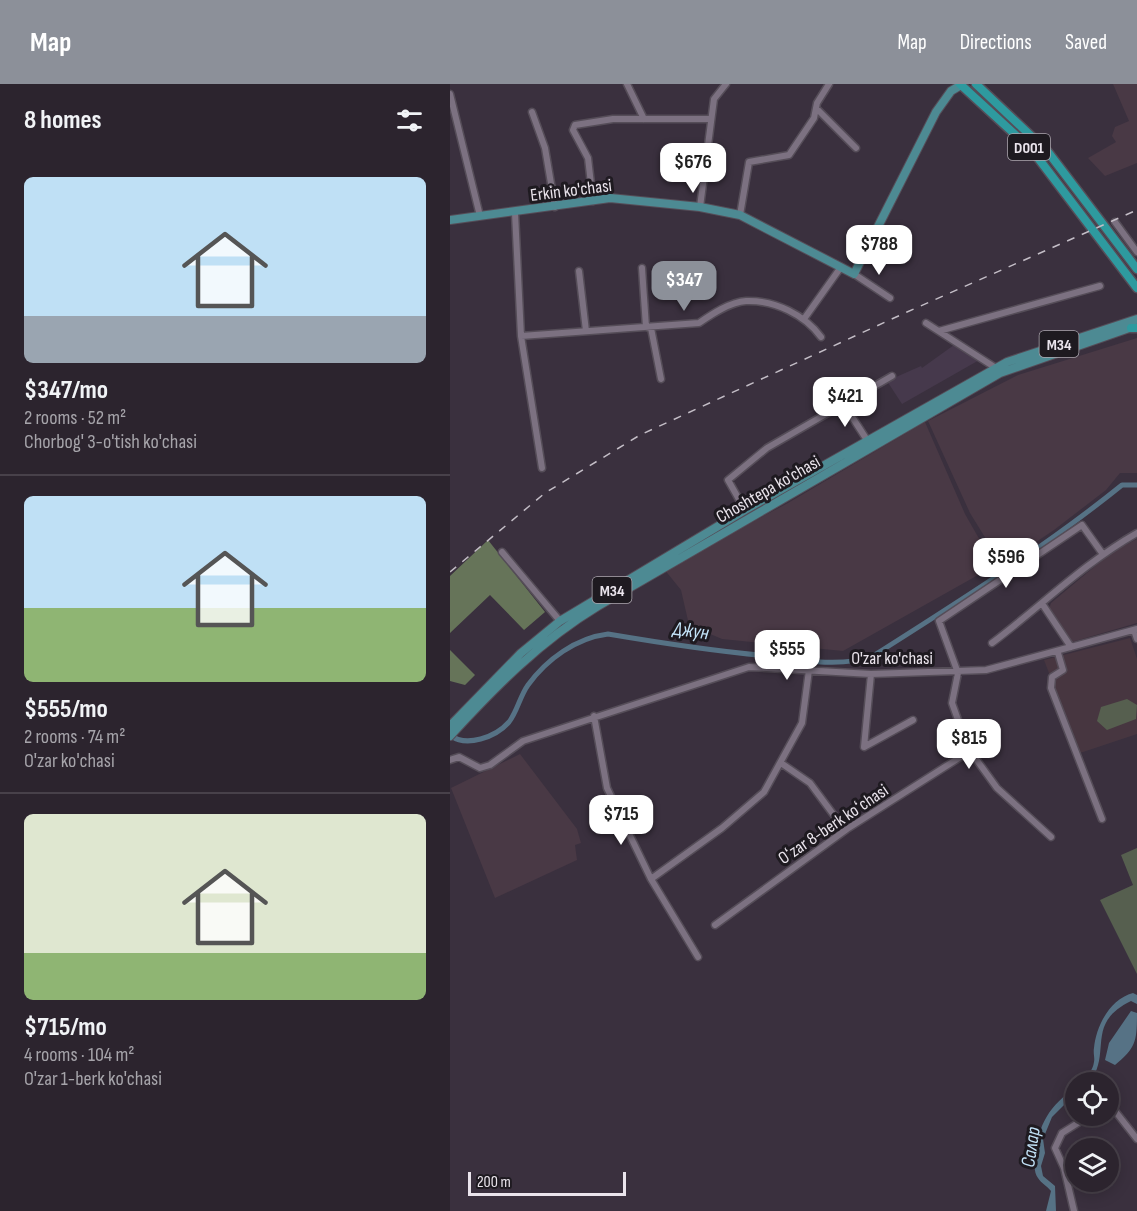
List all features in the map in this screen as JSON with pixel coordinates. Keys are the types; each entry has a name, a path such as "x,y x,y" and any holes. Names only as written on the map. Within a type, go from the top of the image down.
{"highway":[{"name":"D001","path":"961,84 1032,150 1137,288"},
{"name":"D001","path":"976,84 1020,123 1048,152 1137,269"}],"main road":[{"path":"854,274 936,112 951,91 961,84"},
{"name":"Erkin ko'chasi","path":"450,220 515,213 610,198 700,207 740,215 854,274"},
{"name":"Choshtepa ko'chasi","path":"450,726 462,718 516,667 575,620 786,492 999,370 1017,357 1137,319"},
{"name":"Choshtepa ko'chasi","path":"450,736 462,718 521,653 560,621 745,510 786,492 867,440 999,370 1135,327"}],"street":[{"path":"627,84 644,119"},
{"path":"700,207 714,99 726,84"},
{"path":"829,84 816,104 818,110 856,147"},
{"path":"450,94 480,216"},
{"path":"740,215 751,160 789,156 818,110"},
{"path":"532,112 545,148 555,207"},
{"path":"593,201 588,158 574,126 613,119 710,119"},
{"path":"515,213 521,336 542,468"},
{"path":"1115,222 1136,250"},
{"path":"804,319 841,267"},
{"path":"642,268 646,327 651,328"},
{"path":"579,271 586,331"},
{"name":"Erkin ko'chasi","path":"854,274 890,298"},
{"path":"939,331 1100,286"},
{"path":"521,336 699,323 717,312 746,301 785,309 804,319 821,337"},
{"path":"926,322 999,370"},
{"path":"651,328 661,379"},
{"path":"745,510 728,480 767,448 892,376"},
{"path":"843,403 867,440"},
{"path":"1051,837 997,788 970,751 952,703 958,673 939,621 1082,525 1102,553"},
{"path":"992,643 1042,605 1102,553 1137,533"},
{"path":"502,552 560,621"},
{"path":"1042,605 1071,647"},
{"path":"1135,629 1137,639"},
{"name":"O'zar ko'chasi","path":"450,760 459,757 480,768 490,765 523,741 749,667 871,674 958,673 1003,668 1135,629"},
{"path":"1058,652 1063,669 1052,677 1051,688 1102,819"},
{"path":"651,879 722,828 764,792 802,723 809,670"},
{"path":"871,674 864,747 913,720"},
{"path":"594,716 607,788 651,879 698,957"},
{"name":"Oʻzar 8-berk koʻchasi","path":"715,925 848,829 970,751"},
{"path":"781,764 810,783 832,814 848,829"},
{"path":"1119,1116 1137,1139"},
{"path":"1072,1126 1062,1132 1055,1148 1064,1168 1074,1211"}],"shaded area":[{"path":"1113,84 1137,84 1137,163 1105,176 1088,158 1116,142 1112,136 1115,127 1129,121"},
{"path":"1137,338 1137,473 1120,473 1106,490 1054,530 1002,565 970,513 928,421 1018,375"},
{"path":"954,345 981,359 902,404 887,381 921,366 922,368"},
{"path":"925,422 965,514 993,563 987,570 843,651 722,639 689,625 681,590 664,569 788,503"},
{"path":"1137,539 1137,623 1072,642 1049,609 1051,603 1113,551"},
{"path":"1130,638 1137,659 1137,734 1080,753 1044,660"},
{"path":"520,754 577,829 581,843 575,845 577,860 495,898 451,788"}],"green space":[{"path":"488,540 545,612 524,630 490,595 450,633 450,576"},
{"path":"450,650 475,675 465,685 450,681"},
{"path":"1127,699 1137,705 1136,719 1107,730 1097,721 1101,707"},
{"path":"1137,848 1137,974 1100,900 1133,885 1121,855"}],"water":[{"path":"1133,993 1137,995 1137,1004 1131,1001 1108,1019 1103,1029 1096,1072 1090,1072 1094,1060 1095,1040 1101,1023 1111,1007"},
{"path":"1131,1011 1137,1013 1136,1037 1127,1054 1115,1065 1105,1060 1109,1043"},
{"name":"Салар","path":"1065,1096 1065,1104 1052,1117 1043,1139 1045,1153 1041,1166 1043,1176 1055,1186 1056,1211 1046,1211 1051,1191 1036,1175 1037,1144 1042,1125"}],"waterway":[{"name":"Джун","path":"450,735 464,741 472,741 497,732 512,718 528,685 553,658 574,645 596,636 608,634 668,644 807,661 847,662 873,656 1031,553 1122,485 1137,485"}],"railway":[{"path":"450,572 545,493 640,435 907,312 1137,210"}]}
